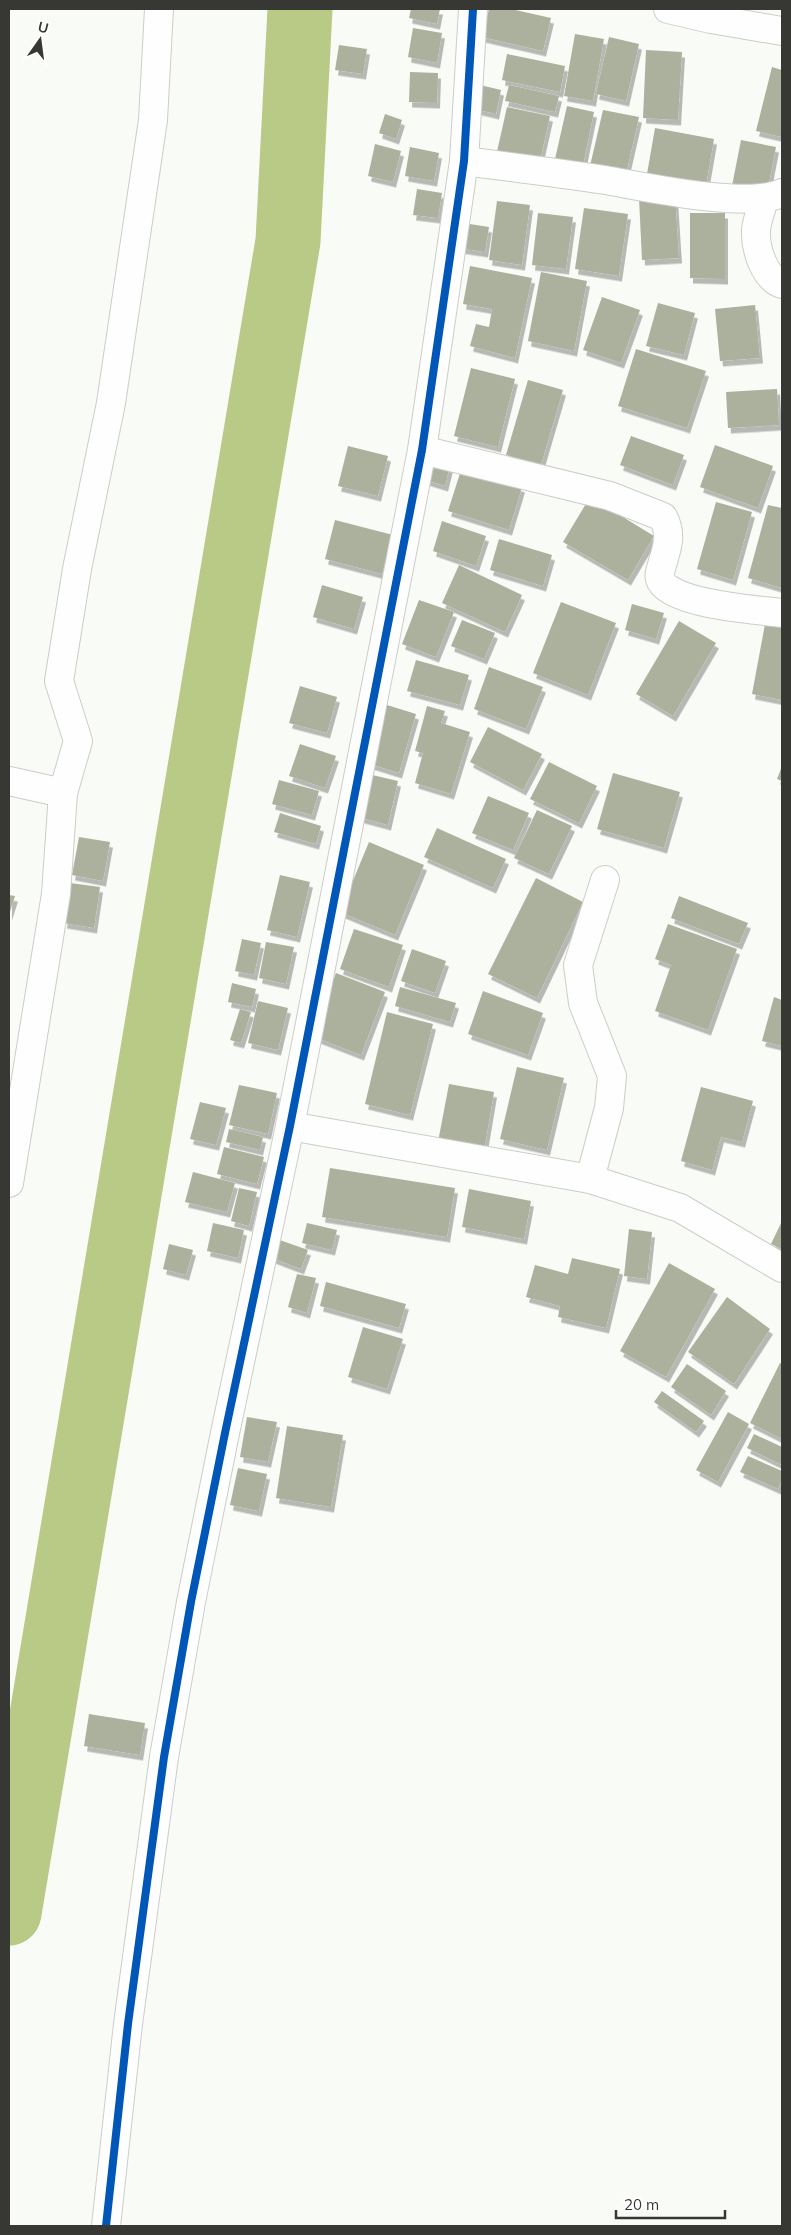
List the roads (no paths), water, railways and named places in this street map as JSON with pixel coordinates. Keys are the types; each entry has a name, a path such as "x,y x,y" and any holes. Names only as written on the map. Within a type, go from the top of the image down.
{"street":[{"path":"9,1183 56,894 63,793 78,741 59,681 77,569 112,403 153,120 159,9"},
{"path":"106,2226 128,2024 166,1747 191,1602 290,1126 422,450 464,161 473,9"},
{"path":"668,9 782,31"},
{"path":"464,161 675,192 752,200 773,196"},
{"path":"773,196 756,229 757,244 763,264 775,282 782,284"},
{"path":"422,450 610,496 663,517 668,525 669,541 659,574 661,584 671,592 695,601 782,613"},
{"path":"9,781 63,793"},
{"path":"590,1179 609,1108 612,1076 582,1003 578,965 604,880"},
{"path":"290,1126 590,1179 680,1208 782,1268"}],"waterway":[{"path":"9,1913 288,241 300,9"}]}
